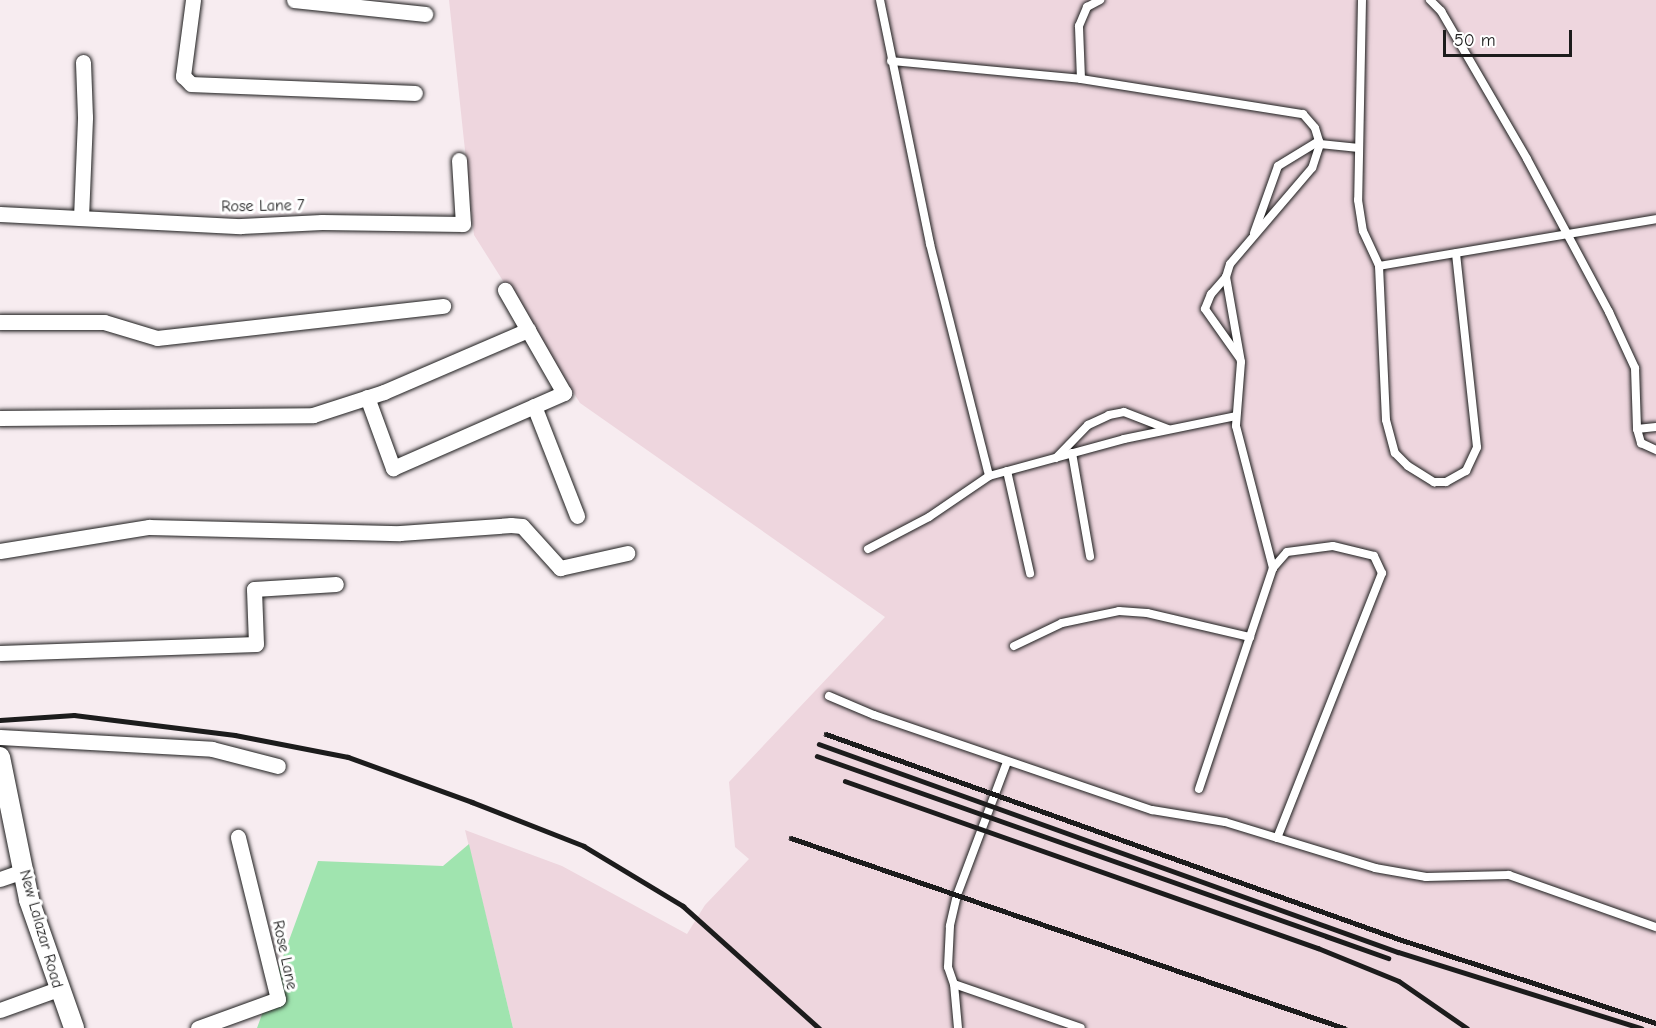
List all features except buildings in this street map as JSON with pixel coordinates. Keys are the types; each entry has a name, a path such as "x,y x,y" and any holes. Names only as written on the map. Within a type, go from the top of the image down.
{"street":[{"path":"193,0 183,76 191,84 415,93"},
{"path":"294,0 425,14"},
{"path":"81,218 85,117 83,62"},
{"name":"Rose Lane 7","path":"0,214 241,226 322,222 463,224 459,160"},
{"path":"367,398 393,468 564,393 505,290"},
{"path":"0,322 104,322 157,338 442,306"},
{"path":"0,418 313,415 367,398 528,330"},
{"path":"534,406 577,516"},
{"path":"0,551 149,527 400,533 511,525 522,526 560,568 627,553"},
{"path":"0,653 256,644 254,589 336,584"},
{"path":"0,737 212,749 278,766"},
{"name":"New Lalazar Road","path":"0,757 23,871 58,989 74,1028"},
{"name":"Rose Lane","path":"198,1028 278,999 238,837"},
{"path":"0,879 23,871"},
{"path":"0,1010 58,989"}],"lane":[{"path":"880,0 930,244 989,476"},
{"path":"1081,79 1079,26 1085,3 1100,0"},
{"path":"1362,0 1358,200 1363,231 1379,266 1386,420 1395,453 1420,474 1434,482 1446,482 1466,471 1477,447 1456,253"},
{"path":"1430,0 1441,11 1567,233 1629,351 1635,368 1637,429 1641,443 1656,450"},
{"path":"891,62 1081,79 1303,114 1315,128 1319,142 1312,168 1230,264 1226,277 1211,294 1205,309 1240,358"},
{"path":"1252,238 1278,166 1319,142 1359,148"},
{"path":"1379,266 1656,219"},
{"path":"1226,277 1240,358 1236,416 1273,568"},
{"path":"1056,458 1088,425 1109,415 1124,412 1170,430"},
{"path":"868,549 929,516 989,476 1072,453 1236,416"},
{"path":"1637,429 1656,427"},
{"path":"1072,453 1090,556"},
{"path":"1007,471 1030,573"},
{"path":"1199,789 1273,568 1287,552 1333,546 1374,556 1382,573 1277,838"},
{"path":"1014,646 1062,623 1119,611 1147,613 1250,637"},
{"path":"829,696 1007,762 1152,810 1225,822 1375,868 1426,878 1509,876 1656,927"},
{"path":"958,1028 954,984 948,957 957,895 1007,762"},
{"path":"954,984 1081,1028"}],"shaded area":[{"path":"449,0 1656,0 1656,1028 513,1028 465,830 562,866 687,934 705,905 749,859 735,847 729,782 885,617 580,403 474,235"}],"green space":[{"path":"469,844 513,1028 257,1028 318,861 443,866"}],"railway":[{"path":"0,720 74,715 235,735 348,757 472,802 584,846 683,906 819,1028"},
{"path":"826,734 1399,939 1656,1023"},
{"path":"819,744 1398,952 1641,1028"},
{"path":"817,756 1388,958"},
{"path":"845,781 1318,948 1399,981 1467,1028"},
{"path":"791,838 1344,1028"}]}
